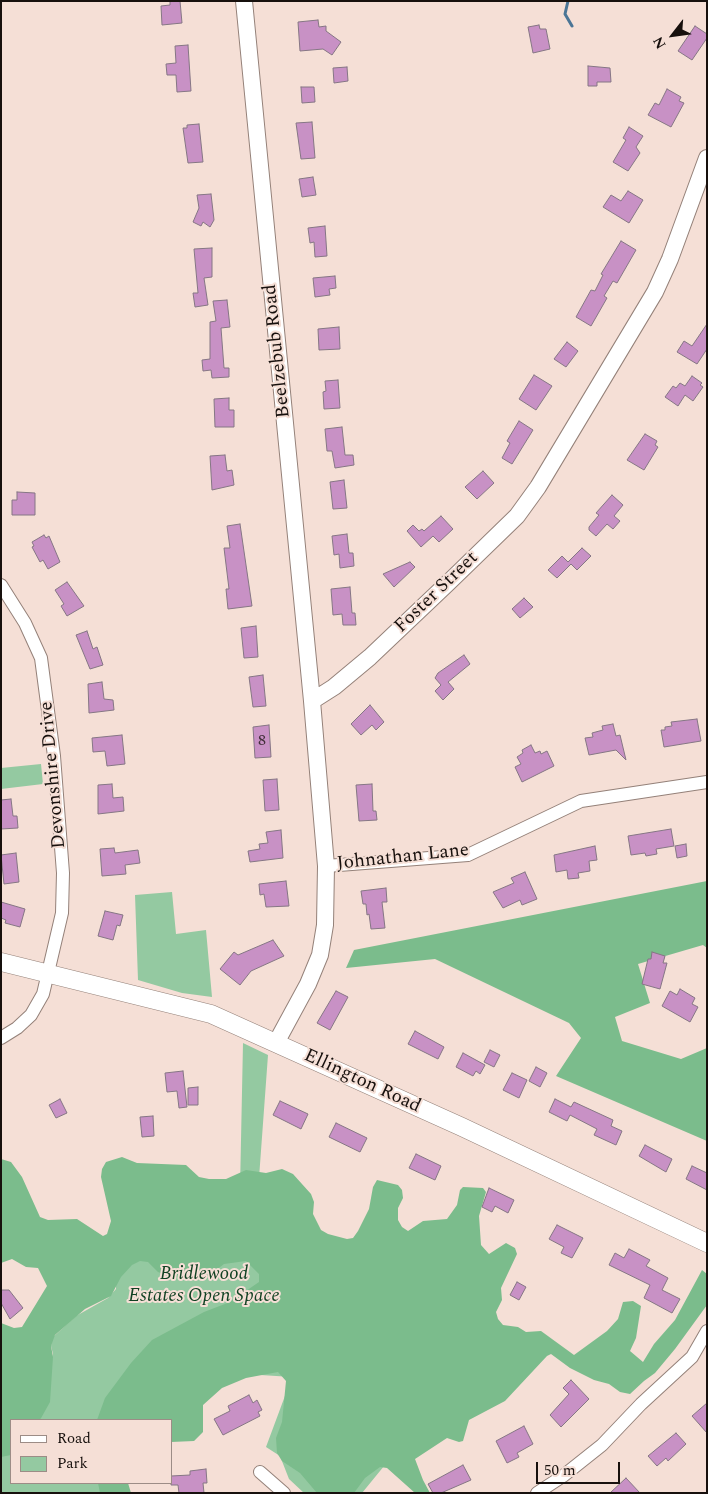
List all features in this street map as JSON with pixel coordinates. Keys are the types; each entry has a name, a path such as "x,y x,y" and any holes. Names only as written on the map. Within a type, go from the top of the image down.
{"main road":[{"name":"Ellington Road","path":"1,962 211,1014 276,1042 707,1243"}],"street":[{"name":"Beelzebub Road","path":"244,1 312,701"},
{"name":"Foster Street","path":"312,701 334,687 370,657 517,516 538,487 655,292 670,259 707,158"},
{"name":"Devonshire Drive","path":"1,585 25,623 41,658 48,699 63,873 62,914 43,994 30,1015 17,1028 1,1038"},
{"path":"276,1042 308,984 320,955 325,925 326,866 312,701"},
{"name":"Johnathan Lane","path":"326,866 468,855 581,801 707,782"},
{"path":"537,1493 563,1476 602,1445 641,1404 692,1358 707,1331"},
{"path":"260,1472 284,1493"}],"green space":[{"path":"41,764 43,784 1,789 1,768"},
{"path":"707,881 707,948 703,945 638,964 650,1003 615,1017 622,1041 681,1059 707,1048 707,1141 556,1076 581,1038 569,1023 435,959 346,968 354,950"},
{"path":"172,892 176,934 206,930 212,997 182,993 138,980 135,895"},
{"name":"Bridlewood Estates Open Space","path":"243,1043 268,1055 256,1219 398,1449 362,1493 304,1493 289,1479 280,1456 266,1447 292,1377 213,1372 172,1419 40,1419 53,1354 52,1338 76,1316 108,1298 116,1289 116,1198 240,1189"},
{"path":"122,1157 137,1163 186,1165 199,1177 209,1179 226,1179 246,1170 266,1173 282,1169 293,1174 311,1194 314,1202 313,1214 321,1230 347,1239 353,1238 358,1231 369,1209 373,1187 377,1180 398,1185 402,1190 403,1198 398,1208 398,1220 402,1227 408,1231 423,1221 447,1219 457,1205 460,1190 463,1187 483,1188 486,1192 479,1216 481,1245 489,1254 506,1243 515,1248 517,1254 501,1288 502,1300 496,1312 498,1319 503,1325 518,1327 526,1332 541,1331 574,1355 607,1331 618,1319 623,1302 633,1301 641,1306 636,1338 630,1351 643,1362 654,1344 675,1320 702,1270 707,1274 707,1305 655,1373 630,1394 620,1392 609,1384 594,1380 570,1368 551,1354 547,1356 505,1401 469,1420 463,1441 459,1442 447,1438 415,1459 430,1493 415,1493 387,1468 380,1467 365,1478 354,1493 317,1493 300,1473 282,1461 277,1453 276,1438 282,1422 286,1381 278,1372 246,1378 222,1388 203,1405 203,1432 194,1441 172,1442 172,1419 97,1419 105,1398 131,1363 152,1340 204,1312 230,1302 259,1282 259,1274 246,1261 224,1264 211,1274 195,1281 166,1275 158,1272 148,1262 140,1261 132,1265 121,1277 111,1296 85,1309 55,1335 51,1346 53,1357 50,1402 41,1419 10,1419 10,1455 1,1457 1,1323 14,1328 22,1327 47,1286 38,1268 26,1267 12,1259 1,1263 1,1159 11,1162 22,1177 40,1217 48,1220 77,1219 103,1236 107,1234 111,1221 101,1177 102,1169 106,1162"},
{"path":"10,1440 10,1484 119,1484 122,1493 1,1493 1,1443"},
{"path":"98,1484 128,1484 131,1493 100,1493"}],"building":[{"path":"170,1 180,1 182,23 162,25 161,6 170,5"},
{"path":"318,20 319,27 326,26 326,31 341,42 332,55 323,49 300,51 298,22"},
{"path":"539,25 540,29 546,29 550,49 533,53 528,27"},
{"path":"695,26 707,34 707,38 692,60 678,51"},
{"path":"188,45 191,91 177,92 176,75 167,75 166,64 176,63 175,46"},
{"path":"588,66 610,68 611,82 597,82 597,86 588,86"},
{"path":"347,67 348,81 334,83 333,68"},
{"path":"301,87 314,87 315,102 302,103"},
{"path":"667,89 681,97 679,101 684,103 671,127 648,115 655,103 659,105"},
{"path":"312,122 315,158 301,159 296,123"},
{"path":"199,124 203,162 188,163 183,128 187,128 187,125"},
{"path":"629,127 643,136 636,147 640,153 628,171 613,162 626,140 623,138"},
{"path":"313,177 316,195 302,197 299,179"},
{"path":"628,191 643,200 629,223 603,207 611,195 621,201"},
{"path":"211,194 214,220 210,227 203,222 201,226 193,222 199,208 197,195"},
{"path":"325,226 327,256 315,257 314,242 310,243 308,228"},
{"path":"621,241 636,250 617,283 613,281 604,296 607,298 591,326 576,317 591,290 595,291 603,275 601,274"},
{"path":"212,248 212,277 204,278 208,305 195,307 193,293 198,293 194,249"},
{"path":"335,276 336,288 329,289 330,295 315,297 313,278"},
{"path":"227,300 230,327 221,328 224,368 229,368 229,377 212,378 211,370 203,371 202,360 210,359 210,322 216,321 213,301"},
{"path":"707,324 707,349 697,364 677,352 684,341 692,346"},
{"path":"339,327 340,349 319,350 318,329"},
{"path":"567,342 578,351 566,367 554,359"},
{"path":"534,375 552,386 536,410 519,399"},
{"path":"692,376 702,383 700,385 703,387 693,401 685,395 678,406 665,397 673,386 676,388 680,383 685,386"},
{"path":"338,380 340,408 324,409 323,392 326,391 325,381"},
{"path":"229,398 229,410 234,410 234,427 215,427 214,399"},
{"path":"519,421 533,430 512,464 502,458 510,443 507,441"},
{"path":"342,427 345,455 353,455 354,465 335,468 332,451 327,451 325,429"},
{"path":"645,434 657,441 655,445 658,447 644,470 627,460"},
{"path":"225,455 227,471 232,470 234,485 212,490 210,456"},
{"path":"483,471 494,483 477,499 465,487"},
{"path":"344,480 347,508 333,509 330,482"},
{"path":"17,492 35,493 35,515 12,515 12,500 17,500"},
{"path":"612,495 623,505 614,516 620,521 613,529 607,524 596,536 589,530 589,527 599,515 596,513"},
{"path":"441,516 453,529 439,542 433,536 421,547 407,531 413,525 419,531 422,529 424,531"},
{"path":"240,524 252,606 228,609 226,589 229,589 224,548 230,548 227,526"},
{"path":"347,534 349,553 353,553 354,566 340,568 339,554 334,555 332,536"},
{"path":"44,535 46,538 49,536 60,562 48,569 43,560 40,562 32,547 34,546 32,542"},
{"path":"582,548 591,556 577,570 571,564 557,578 548,570 562,556 568,562"},
{"path":"410,562 415,567 394,587 383,574"},
{"path":"67,582 84,606 67,616 61,606 64,604 55,590"},
{"path":"350,587 352,613 355,613 356,625 343,625 342,614 333,615 331,589"},
{"path":"524,598 533,607 520,618 512,609"},
{"path":"256,626 258,657 244,658 241,628"},
{"path":"87,631 93,649 97,647 103,665 90,669 76,635"},
{"path":"464,655 470,664 448,682 454,689 443,700 435,691 441,685 435,678 438,673"},
{"path":"263,675 266,706 253,707 249,677"},
{"path":"102,682 104,699 113,700 114,710 89,713 88,684"},
{"path":"370,705 384,722 376,730 372,725 361,735 351,724"},
{"path":"697,719 701,741 664,747 661,730 672,726 671,722"},
{"path":"613,724 616,736 620,735 626,760 616,750 589,755 585,738 593,737 592,733 603,730 602,726"},
{"path":"269,725 271,757 255,758 253,727"},
{"path":"122,735 125,764 107,766 105,751 93,752 92,738"},
{"path":"531,745 535,753 540,751 541,754 547,751 554,766 522,782 515,767 521,764 517,757 523,753 522,750"},
{"path":"277,779 279,810 265,811 263,780"},
{"path":"112,784 113,798 123,797 124,811 98,814 98,785"},
{"path":"372,784 373,811 376,811 377,820 359,821 356,785"},
{"path":"11,799 13,816 17,816 18,828 1,829 1,800"},
{"path":"671,829 674,846 656,849 657,854 646,856 645,853 631,855 628,836"},
{"path":"281,830 283,858 250,862 248,851 260,849 259,844 268,843 266,832"},
{"path":"686,844 687,856 677,858 675,846"},
{"path":"595,846 597,860 589,861 590,871 578,873 579,878 568,879 567,870 556,872 554,855"},
{"path":"114,848 115,853 138,850 140,863 125,865 126,874 102,876 100,849"},
{"path":"16,853 19,882 4,884 1,855"},
{"path":"525,872 537,899 522,905 520,900 503,908 493,892 514,883 511,878"},
{"path":"286,881 289,906 266,907 264,894 260,895 259,884"},
{"path":"386,888 387,902 382,902 385,928 371,929 369,914 367,915 366,904 363,904 361,891"},
{"path":"1,902 25,909 20,927 5,923 6,920 1,918"},
{"path":"105,911 123,915 120,926 117,925 113,940 98,936"},
{"path":"273,940 284,956 251,971 240,985 220,969 234,952 238,955"},
{"path":"652,952 665,956 663,963 667,963 660,989 642,984 648,959 651,959"},
{"path":"680,989 695,998 692,1004 698,1007 690,1022 662,1006 670,991 677,995"},
{"path":"336,991 348,997 330,1030 317,1023"},
{"path":"415,1031 444,1047 438,1059 408,1044"},
{"path":"490,1050 500,1055 494,1067 484,1062"},
{"path":"463,1053 485,1065 480,1074 476,1071 473,1076 456,1067"},
{"path":"536,1067 547,1073 540,1087 529,1081"},
{"path":"183,1071 187,1107 179,1108 177,1091 167,1092 165,1073"},
{"path":"512,1073 527,1080 519,1098 503,1090"},
{"path":"198,1087 198,1105 188,1105 188,1088"},
{"path":"60,1099 67,1113 56,1118 49,1105"},
{"path":"555,1099 571,1107 574,1102 613,1120 611,1126 622,1131 616,1145 594,1135 597,1129 570,1115 567,1121 549,1112"},
{"path":"280,1101 308,1114 301,1129 273,1115"},
{"path":"153,1116 154,1136 142,1137 140,1117"},
{"path":"336,1123 367,1138 360,1152 329,1137"},
{"path":"645,1145 672,1159 666,1172 639,1156"},
{"path":"416,1154 441,1166 435,1180 409,1168"},
{"path":"692,1166 707,1173 707,1190 686,1179"},
{"path":"489,1188 514,1200 508,1213 495,1206 492,1212 482,1207"},
{"path":"557,1225 583,1238 572,1258 561,1253 564,1247 549,1239"},
{"path":"629,1249 650,1260 646,1266 668,1278 662,1290 680,1299 672,1313 644,1298 650,1285 609,1265 615,1253 624,1258"},
{"path":"517,1282 526,1287 519,1300 510,1295"},
{"path":"1,1290 9,1290 23,1308 10,1319 1,1303"},
{"path":"571,1380 589,1399 561,1427 550,1415 569,1394 563,1388"},
{"path":"249,1395 253,1403 257,1400 262,1410 258,1412 260,1416 223,1435 214,1419 230,1411 228,1406"},
{"path":"707,1403 707,1433 692,1416"},
{"path":"524,1426 533,1444 517,1453 519,1457 507,1463 496,1441"},
{"path":"676,1433 686,1444 668,1461 666,1458 657,1466 648,1456"},
{"path":"463,1465 471,1480 441,1493 433,1493 428,1484"},
{"path":"206,1469 207,1483 203,1483 204,1493 179,1493 178,1485 171,1485 172,1476 190,1475 190,1471"},
{"path":"626,1478 640,1493 610,1493"}],"waterway":[{"path":"568,1 565,14 572,26"}]}
